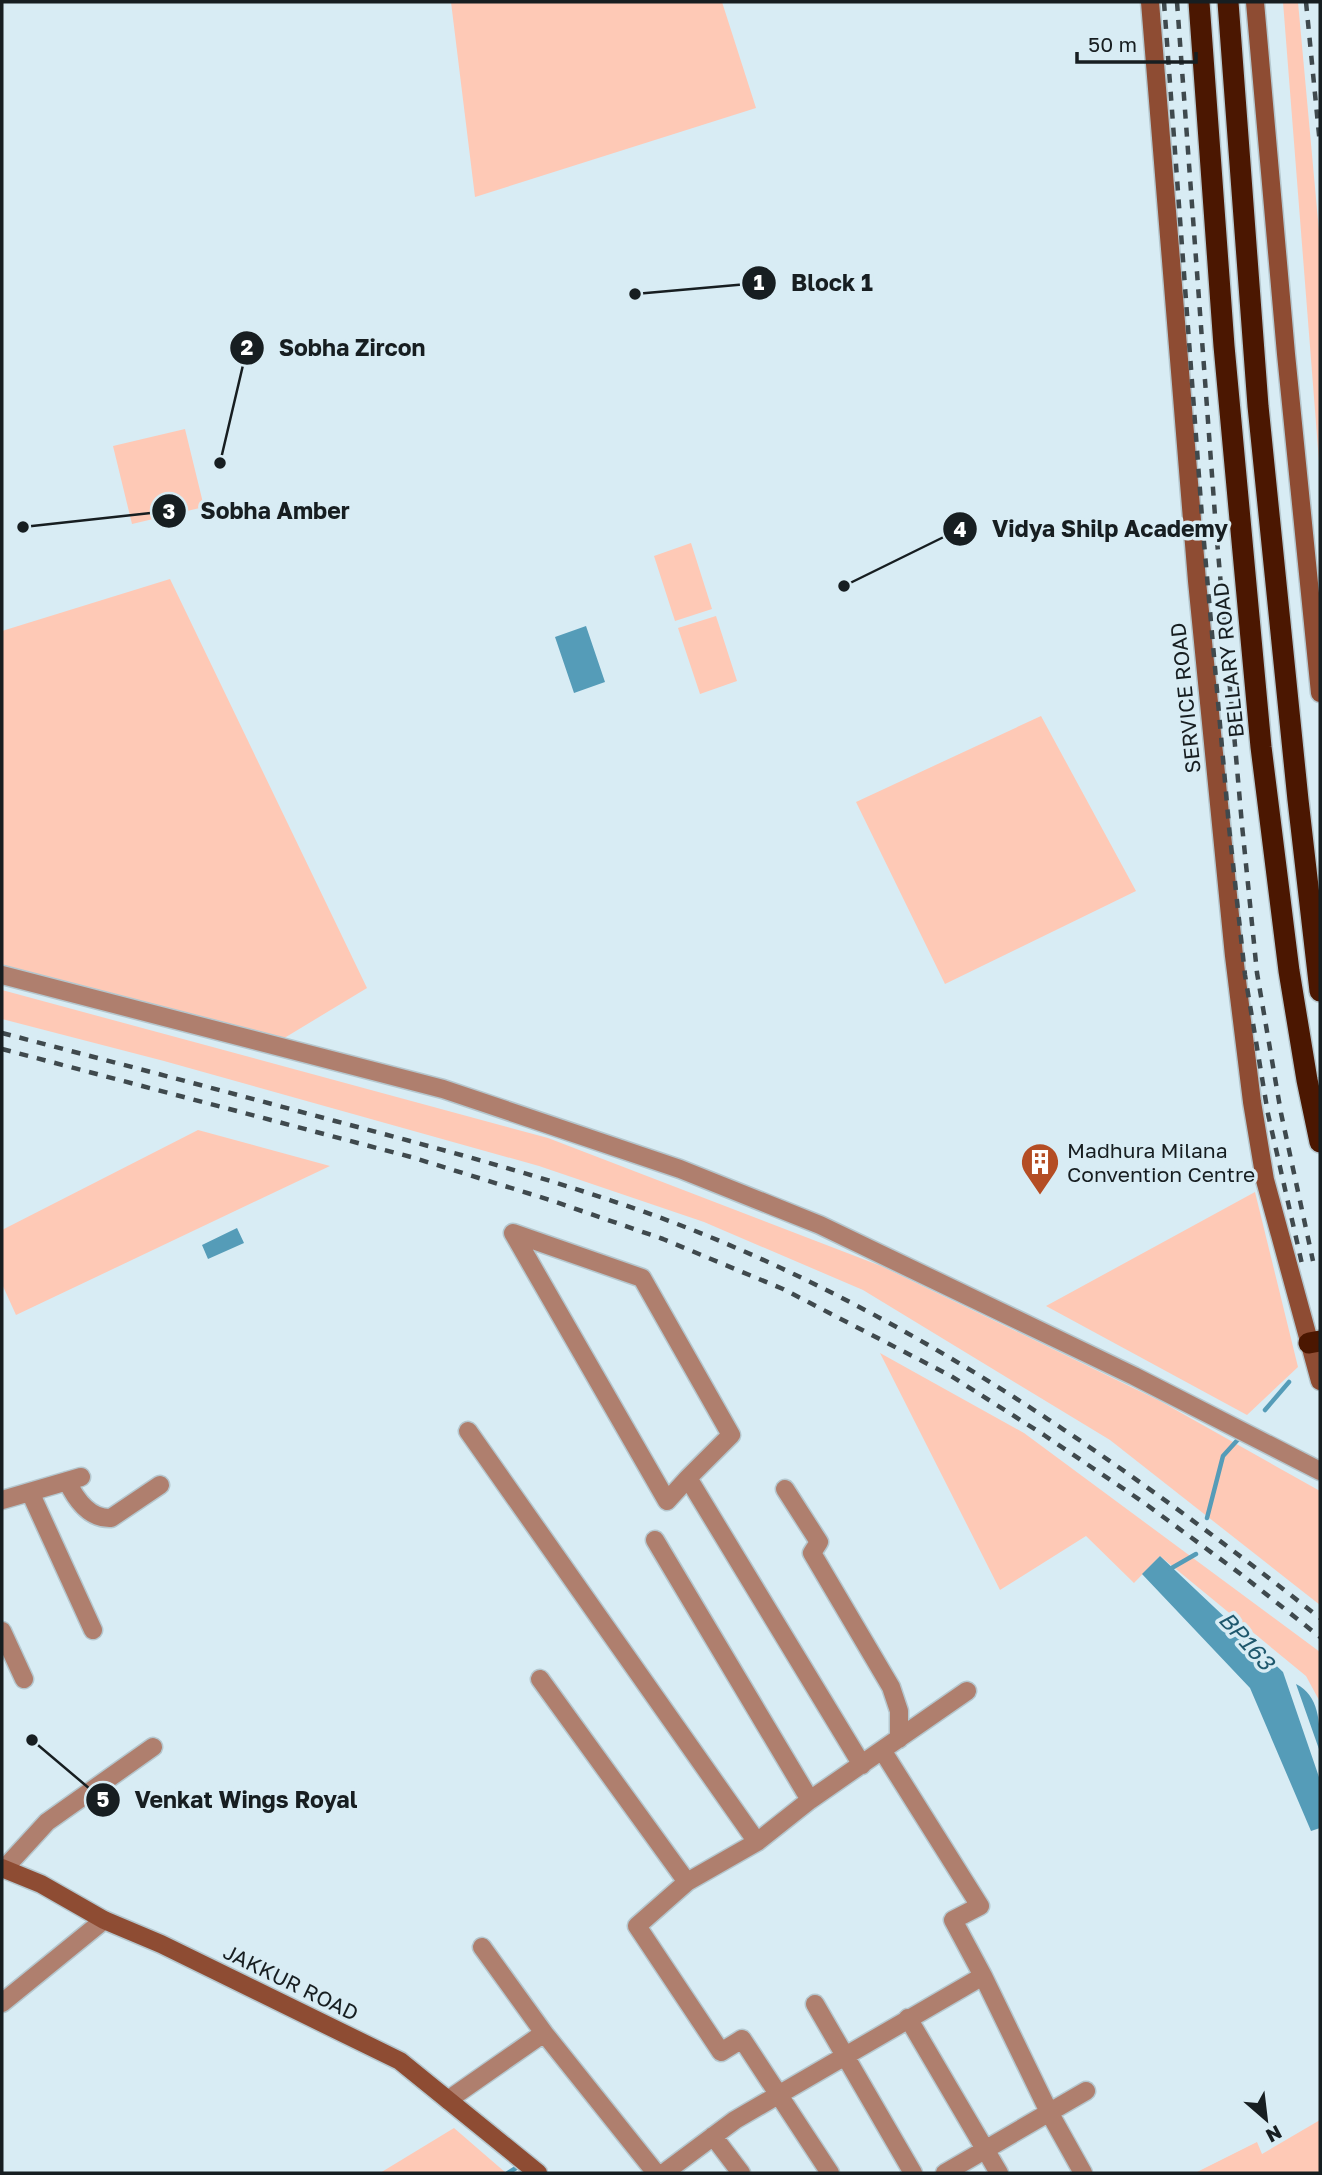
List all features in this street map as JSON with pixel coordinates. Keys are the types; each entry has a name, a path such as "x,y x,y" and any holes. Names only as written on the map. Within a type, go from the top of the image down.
{"highway":[{"name":"BELLARY ROAD","path":"1199,2 1225,359 1261,747 1289,971 1320,1142"},
{"path":"1228,2 1259,420 1320,990"}],"main road":[{"name":"SERVICE ROAD","path":"1150,2 1196,581 1252,1102 1265,1180 1315,1342 1320,1381"},
{"path":"1152,23 1164,2"},
{"path":"1255,2 1286,355 1320,693"},
{"name":"JAKKUR ROAD","path":"3,1869 41,1884 104,1920 161,1944 400,2061 538,2173"}],"street":[{"path":"2,975 443,1089 680,1169 832,1231 1121,1370 1320,1471"},
{"path":"513,1233 642,1278 731,1435 688,1478 667,1502 513,1233"},
{"path":"468,1431 757,1842"},
{"path":"688,1478 862,1765"},
{"path":"2,1500 74,1479 76,1499 87,1509 104,1518 111,1518 160,1485"},
{"path":"785,1489 819,1542 812,1553 891,1688 899,1711 899,1738"},
{"path":"30,1492 93,1630"},
{"path":"655,1540 810,1800"},
{"path":"2,1631 24,1679"},
{"path":"540,1679 687,1882"},
{"path":"830,2173 742,2039 721,2052 637,1926 687,1882 757,1842 810,1800 967,1691"},
{"path":"3,1869 47,1822 153,1746"},
{"path":"882,1750 980,1906 953,1920 1049,2112 1083,2173"},
{"path":"2,2003 104,1920"},
{"path":"482,1947 544,2033 656,2173"},
{"path":"664,2173 735,2120 983,1976"},
{"path":"815,2004 913,2173"},
{"path":"908,2018 999,2173"},
{"path":"449,2100 544,2033"},
{"path":"946,2173 1086,2091"},
{"path":"713,2136 741,2173"}],"shaded area":[{"path":"451,2 722,2 756,108 475,197"},
{"path":"1283,2 1298,2 1320,242 1320,474"},
{"path":"185,429 204,507 132,524 113,446"},
{"path":"691,543 712,609 675,621 654,556"},
{"path":"170,579 367,988 281,1040 2,967 2,631"},
{"path":"716,616 737,681 700,694 678,628"},
{"path":"1041,716 1136,891 945,984 856,802"},
{"path":"2,990 548,1138 881,1266 1160,1401 1320,1491 1320,1605 1110,1440 863,1290 704,1222 539,1166 164,1061 2,1019"},
{"path":"198,1130 330,1166 16,1315 2,1284 2,1230"},
{"path":"1255,1192 1298,1367 1247,1415 1046,1306"},
{"path":"880,1353 1024,1433 1320,1652 1320,1702 1306,1676 1160,1556 1134,1583 1086,1536 1000,1590"},
{"path":"1320,2120 1320,2173 1195,2173 1257,2142 1262,2154"},
{"path":"454,2128 506,2173 380,2173"}],"water":[{"path":"586,626 605,682 574,693 555,637"},
{"path":"237,1228 244,1243 208,1259 202,1245"},
{"path":"1160,1556 1283,1672 1320,1780 1320,1828 1311,1831 1250,1688 1142,1574"},
{"path":"1296,1684 1304,1689 1315,1704 1320,1752"}],"waterway":[{"path":"1265,1410 1289,1382"},
{"path":"1207,1518 1223,1456 1242,1435"},
{"name":"BP163","path":"1170,1569 1196,1554"},
{"path":"508,2173 516,2168"}],"railway":[{"path":"1164,2 1203,531 1245,975 1268,1114 1302,1264"},
{"path":"1177,2 1216,529 1257,973 1281,1113 1313,1261"},
{"path":"1306,2 1320,145"},
{"path":"2,1033 505,1167 631,1207 760,1258 846,1300 1011,1395 1169,1503 1320,1618"},
{"path":"2,1049 411,1157 550,1200 663,1239 783,1289 951,1376 1044,1435 1143,1502 1320,1637"}],"place":[{"name":"Block 1","path":"635,294"},
{"name":"Sobha Zircon","path":"220,463"},
{"name":"Sobha Amber","path":"23,527"},
{"name":"Vidya Shilp Academy","path":"844,586"},
{"name":"Madhura Milana Convention Centre","path":"1040,1196"},
{"name":"Venkat Wings Royal","path":"32,1740"}]}
